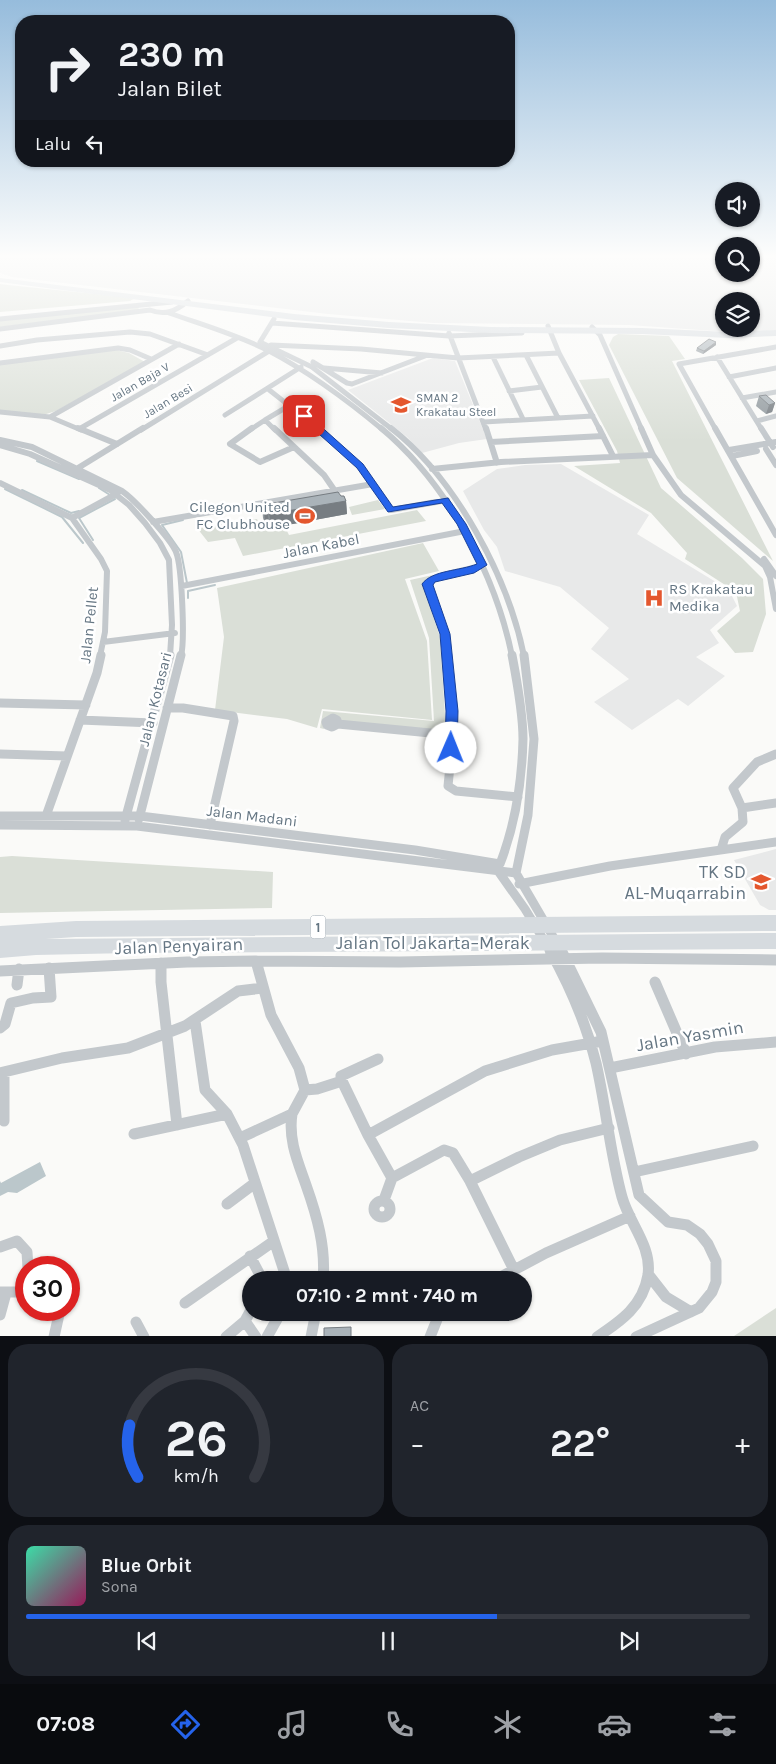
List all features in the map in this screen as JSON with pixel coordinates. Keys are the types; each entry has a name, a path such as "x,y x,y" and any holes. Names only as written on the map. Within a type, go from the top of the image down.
{"highway":[{"path":"298,317 448,332 537,330 548,328 599,332 642,331"},
{"path":"326,317 390,323 548,328 599,332 642,331 729,335 776,333"},
{"path":"721,922 776,918"},
{"name":"Jalan Tol Jakarta–Merak","path":"0,934 76,929 776,922"},
{"name":"Jalan Tol Jakarta–Merak","path":"0,950 140,944 776,941"}],"street":[{"path":"0,328 69,317"},
{"path":"181,317 269,352 299,368 336,392 388,434 417,462 466,531 484,568 506,627 515,672 523,738 518,797 507,846 499,867"},
{"path":"206,317 308,365 389,426 432,469 470,519 504,590 518,628 527,672 534,739 528,815 516,870 591,1007 610,1068 637,1189 644,1201 668,1222 687,1225 708,1244 713,1252 717,1271 716,1282 712,1292 698,1308 636,1336"},
{"path":"262,342 274,317"},
{"path":"272,323 448,332 484,422 497,463"},
{"path":"548,328 558,352 613,456"},
{"path":"0,346 36,340 130,332 150,334 208,355"},
{"path":"599,332 653,455 681,495 765,566 770,577 776,610"},
{"name":"Jalan Baja V","path":"80,428 237,338"},
{"path":"262,342 273,345 458,357 493,357 558,352"},
{"path":"50,417 179,344"},
{"path":"280,345 347,383 352,384 426,355"},
{"path":"776,347 679,365 776,535"},
{"path":"0,363 41,356 118,348 126,348 151,359"},
{"name":"Jalan Besi","path":"78,468 269,352"},
{"path":"458,357 558,352"},
{"path":"526,355 558,418"},
{"path":"493,357 523,419"},
{"path":"717,357 772,446 776,465"},
{"path":"225,415 299,368 308,365"},
{"path":"322,368 384,373"},
{"path":"729,377 776,368"},
{"path":"510,390 542,387"},
{"path":"268,389 290,404 339,445 360,466 391,510 454,498"},
{"path":"742,398 776,392"},
{"path":"760,395 765,400"},
{"path":"290,404 233,440 230,444 260,462 294,447"},
{"path":"0,412 50,417 117,444"},
{"path":"484,422 593,416"},
{"path":"756,421 776,416"},
{"path":"264,420 324,475 335,490"},
{"path":"491,442 603,436"},
{"name":"Jalan Kotasari","path":"1,443 32,447 78,468 119,492 169,560 170,660 125,821"},
{"name":"Jalan Kotasari","path":"1,443 132,498 176,553 188,586 182,632 182,652 137,826"},
{"path":"730,453 772,446"},
{"path":"432,469 497,463 653,455"},
{"name":"Jalan Pellet","path":"0,483 72,518 101,559 107,571 103,642 97,673 46,816"},
{"path":"153,522 230,506 310,496 372,484"},
{"path":"674,485 764,559 776,576"},
{"path":"72,518 119,492"},
{"name":"Jalan Kabel","path":"188,586 466,531"},
{"path":"484,568 432,579 427,584 445,634 451,691 451,762 447,782 449,788 456,791 518,797"},
{"path":"103,642 182,632"},
{"path":"515,672 527,672"},
{"path":"0,703 86,705"},
{"path":"167,708 183,708 233,716 234,721 210,825"},
{"path":"80,720 153,723"},
{"path":"338,724 451,735"},
{"path":"0,754 67,756"},
{"path":"721,850 720,844 723,839 744,822 742,808 734,793 736,784 757,762 776,754"},
{"path":"742,808 776,803"},
{"name":"Jalan Madani","path":"0,816 46,816 125,821 137,826 499,867"},
{"name":"Jalan Madani","path":"0,825 125,821 140,816 424,851 499,867"},
{"path":"510,886 616,865 776,842"},
{"path":"499,867 516,870"},
{"path":"499,867 557,965 577,1007 591,1044 622,1200 645,1247 648,1274 638,1305 632,1313 597,1336"},
{"path":"256,961 400,962 602,958 776,960"},
{"name":"Jalan Penyairan","path":"0,971 161,963 256,961 271,1014 299,1068 305,1090"},
{"path":"161,963 166,1034 177,1125"},
{"path":"0,1028 5,1024 11,1003 32,998 51,1001 49,968"},
{"path":"17,985 19,969"},
{"path":"655,982 686,1054"},
{"path":"4,1122 2,1072 62,1058 123,1049 166,1034 195,1021 238,991 263,988"},
{"path":"195,1021 206,1090 213,1100 228,1114 240,1138 284,1271"},
{"path":"368,1135 485,1071 552,1050 603,1041"},
{"name":"Jalan Yasmin","path":"610,1068 686,1054 763,1042 776,1042"},
{"path":"378,1058 341,1076 368,1135 392,1178"},
{"path":"325,1271 326,1266 322,1241 294,1155 290,1120 305,1090 317,1089 342,1081"},
{"path":"134,1134 228,1114"},
{"path":"240,1138 292,1114"},
{"path":"470,1181 519,1157 560,1140 609,1128"},
{"path":"634,1172 753,1146"},
{"path":"384,1200 392,1178 444,1150 449,1150 453,1153 470,1181 514,1270 546,1253 630,1216"},
{"path":"227,1204 255,1183"},
{"path":"0,1247 17,1241 26,1252 26,1256"},
{"path":"185,1303 274,1241"},
{"path":"250,1256 258,1271"},
{"path":"648,1274 659,1291 682,1308 691,1312"},
{"path":"0,1315 3,1293"},
{"path":"54,1336 57,1321"},
{"path":"226,1336 245,1321 256,1336"},
{"path":"267,1336 276,1321"},
{"path":"311,1336 314,1321"},
{"path":"430,1336 436,1321"},
{"path":"136,1322 144,1336"}],"shaded area":[{"path":"28,317 78,317 0,327 0,320"},
{"path":"367,317 715,317 715,331 629,325 434,323"},
{"path":"760,317 776,317 776,330 760,331"},
{"path":"618,334 669,336 685,359 672,361 773,561 677,478 609,345 613,337"},
{"path":"112,349 129,353 145,362 56,411 43,415 0,413 0,363"},
{"name":"SMAN 2 Krakatau Steel","path":"433,358 455,361 487,439 459,443 422,453 407,437 348,390"},
{"path":"609,378 661,488 742,558 763,579 766,614 753,652 735,653 717,631 740,611 736,592 685,559 687,553 651,513 574,466 620,463 617,451 579,380"},
{"name":"RS Krakatau Medika","path":"561,464 649,515 637,534 729,590 737,606 710,630 719,643 696,657 725,676 688,706 678,699 632,730 594,702 629,679 591,649 609,628 560,587 505,571 497,547 484,530 463,491 497,469 525,465"},
{"path":"378,500 385,509 352,515 349,507"},
{"path":"417,510 426,521 243,556 235,538 208,542 197,528 257,519 262,531 285,527 289,535"},
{"path":"423,543 439,571 405,579 427,641 432,720 322,709 317,728 287,719 215,710 224,637 217,588"},
{"path":"433,575 435,577 428,579 424,583 424,588 440,637 446,730 443,732 323,723 324,729 320,728 323,711 434,721 429,638 410,580"},
{"name":"TK SD AL-Muqarrabin","path":"776,849 776,910 769,910 760,905 734,860"},
{"path":"12,856 273,872 272,908 0,913 0,857"},
{"path":"40,1162 46,1176 17,1193 8,1192 0,1196 0,1181 1,1183"},
{"path":"776,1308 776,1336 734,1336"}],"building":[{"path":"709,339 716,342 704,351 697,348"},
{"path":"766,395 775,403 769,405 759,396"},
{"path":"338,492 341,496 344,496 346,501 269,514 268,510 264,511 262,505"},
{"path":"351,1327 351,1336 324,1336 324,1328"}],"waterway":[{"path":"37,461 79,479"},
{"path":"99,488 110,495"},
{"path":"5,489 62,517 83,543"},
{"path":"22,490 71,513 79,511"},
{"path":"93,540 79,518 115,499"},
{"path":"183,520 162,525 181,552 187,583"},
{"path":"188,598 188,591 215,585"}],"place":[{"name":"SMAN 2 Krakatau Steel","path":"401,405"},
{"name":"Cilegon United FC Clubhouse","path":"305,516"},
{"name":"RS Krakatau Medika","path":"654,598"},
{"name":"TK SD AL-Muqarrabin","path":"761,882"}],"route":[{"path":"304,416 339,445 360,466 391,510 444,500 461,524 482,565 470,570 432,579 427,584 445,634 450,672 451,748"}]}
